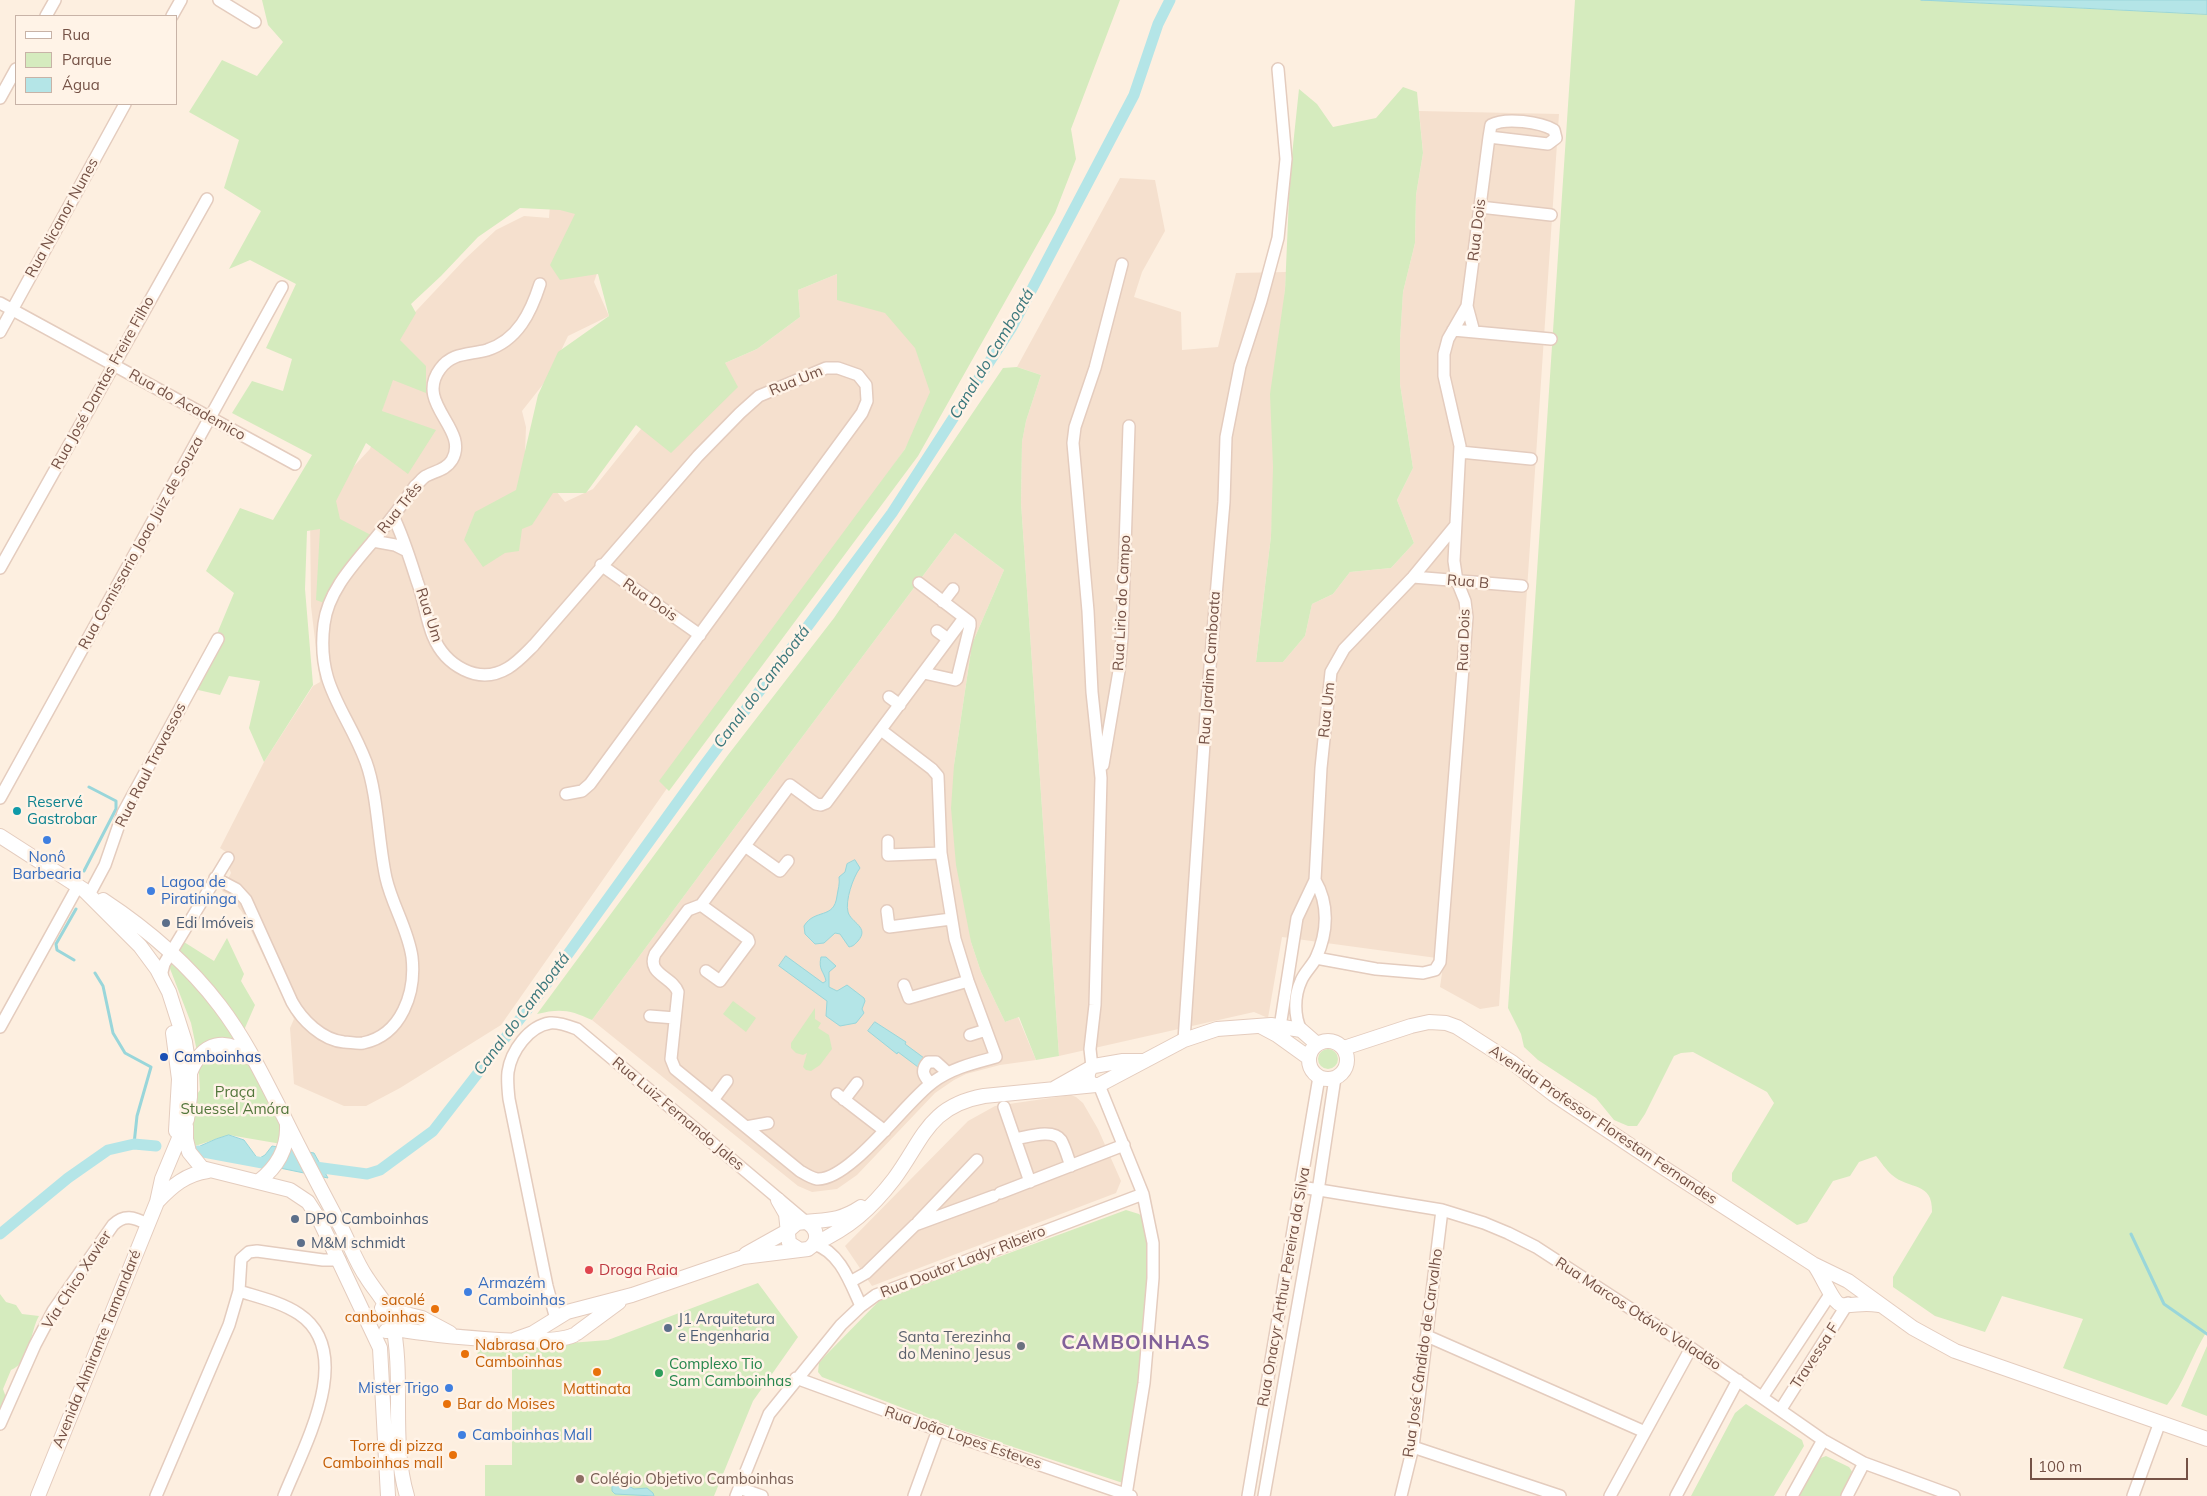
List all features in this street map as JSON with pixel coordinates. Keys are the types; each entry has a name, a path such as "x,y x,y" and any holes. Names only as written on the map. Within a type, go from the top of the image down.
{"street":[{"path":"47,15 55,0"},
{"path":"173,15 181,0"},
{"path":"219,0 255,22"},
{"name":"Rua Jardim Camboata","path":"1184,1040 1206,714 1224,502 1226,437 1240,366 1261,301 1278,238 1286,159 1278,69"},
{"path":"0,98 15,71"},
{"name":"Rua Nicanor Nunes","path":"0,332 123,105"},
{"path":"1499,121 1541,124 1554,130 1556,138 1548,144 1489,137 1491,124 1499,121"},
{"name":"Rua Dois","path":"1316,958 1423,974 1434,970 1440,962 1467,617 1463,594 1457,581 1454,561 1460,452 1444,376 1444,354 1453,330 1467,306 1489,137"},
{"name":"Rua José Dantas Freire Filho","path":"0,568 207,199"},
{"path":"1480,207 1551,215"},
{"name":"Rua Lirio do Campo","path":"1094,1067 1090,1049 1095,1005 1100,778 1092,692 1088,610 1073,443 1075,427 1095,368 1122,264"},
{"name":"Rua Três","path":"215,878 236,889 246,900 292,1002 300,1016 310,1025 340,1042 362,1043 384,1035 402,1018 413,976 412,956 407,935 386,878 366,762 337,704 322,658 324,622 328,607 348,569 426,476 442,470 451,461 456,450 454,437 434,401 432,393 439,369 449,359 488,349 506,339 521,326 533,305 540,284"},
{"name":"Rua Comissario Joao Juiz de Souza","path":"0,798 282,288"},
{"name":"Rua do Academico","path":"0,303 295,464"},
{"path":"1467,306 1474,332"},
{"path":"1453,330 1550,339"},
{"name":"Rua Um","path":"393,516 417,581 433,636 441,651 465,671 477,675 506,669 519,660 698,456 759,396 826,368 843,369 858,374 866,385 867,401 862,413 700,635 590,784 582,791 566,794"},
{"name":"Rua Lirio do Campo","path":"1100,778 1119,671 1122,638 1129,426"},
{"path":"1460,452 1531,459"},
{"name":"Rua Um","path":"1280,1026 1297,918 1315,880 1320,768 1331,672 1344,649 1414,577 1455,526"},
{"path":"373,541 395,545 405,550"},
{"name":"Rua Dois","path":"601,565 700,635"},
{"name":"Rua B","path":"1414,577 1522,586"},
{"path":"919,583 970,622 957,679 924,673"},
{"path":"943,602 953,589"},
{"path":"881,730 932,769 938,776 941,853 955,939 968,981 996,1056 947,1072 930,1084 886,1131 857,1158 834,1174 826,1178 816,1179 800,1171 674,1069 671,1059 676,988 656,970 653,961 688,910 701,905 790,785 816,804 826,803 845,769 881,730 964,618"},
{"path":"937,632 948,640"},
{"name":"Rua Raul Travassos","path":"0,1027 84,890 105,865 123,813 218,640"},
{"path":"889,697 900,705"},
{"name":"Avenida Almirante Tamandaré","path":"0,836 84,890 140,946 163,980 182,1027 190,1074 190,1097 186,1119 157,1202 38,1496"},
{"path":"888,841 888,855 941,853"},
{"path":"745,846 780,871 788,861"},
{"path":"163,980 162,972 170,953 228,858"},
{"name":"Rua Um","path":"1301,1030 1295,1018 1300,982 1316,958 1323,936 1326,912 1322,891 1315,880"},
{"path":"84,890 122,913 170,953 195,975 221,1007 255,1062 287,1124 292,1145 317,1182 366,1277 388,1310 393,1329 398,1366 400,1470 407,1496"},
{"path":"84,890 101,916 140,960 162,999 171,1024 179,1079 179,1101 173,1152"},
{"path":"701,905 748,939 749,942 720,981 706,971"},
{"path":"887,912 889,927 951,919"},
{"path":"904,985 909,998 968,981"},
{"path":"650,1016 675,1018"},
{"name":"Avenida Professor Florestan Fernandes","path":"1346,1052 1362,1049 1384,1035 1429,1022 1446,1023 1457,1027 1513,1063 1553,1094 1664,1168 1813,1264 1849,1284 1922,1334 1955,1351 2207,1439"},
{"name":"Rua Luiz Fernando Jales","path":"552,1297 547,1286 509,1100 507,1080 510,1064 516,1051 530,1034 542,1025 552,1023 577,1029 806,1222"},
{"path":"1257,1025 1277,1035 1309,1058"},
{"path":"516,1339 533,1333 572,1310 632,1294 743,1257 808,1249 852,1224 893,1180 921,1135 941,1114 972,1098 1054,1088 1083,1088 1100,1084 1184,1040 1217,1029 1257,1025 1280,1026 1301,1030 1317,1044"},
{"path":"970,1036 986,1030"},
{"path":"1328,1040 1334,1041 1346,1052 1347,1067 1336,1078 1319,1077 1311,1069 1309,1058 1317,1044 1328,1040"},
{"path":"190,1074 197,1057 203,1050 212,1046 234,1047 255,1062"},
{"path":"1054,1088 1094,1067 1123,1060 1144,1061"},
{"path":"930,1084 923,1072 923,1068 928,1062 936,1062 947,1072"},
{"path":"1094,1067 1087,1074 1088,1080 1100,1084"},
{"name":"Rua Onacyr Arthur Pereira da Silva","path":"1248,1496 1319,1077"},
{"name":"Rua Onacyr Arthur Pereira da Silva","path":"1264,1496 1336,1078"},
{"path":"713,1100 727,1081"},
{"path":"857,1083 841,1097 886,1131"},
{"path":"1100,1084 1143,1194 1153,1243 1153,1278 1144,1383 1128,1496"},
{"path":"1004,1107 1030,1182"},
{"path":"186,1119 186,1139 189,1152 199,1166 208,1171 262,1178 290,1190 308,1202 319,1218 378,1340 382,1358 390,1496"},
{"path":"746,1127 768,1123"},
{"path":"1016,1139 1047,1134 1056,1136 1060,1139 1071,1166"},
{"path":"262,1178 292,1145"},
{"path":"915,1225 1124,1145"},
{"path":"850,1282 866,1273 977,1160"},
{"name":"Avenida Almirante Tamandaré","path":"157,1202 179,1181 193,1174 208,1171"},
{"name":"Rua Marcos Otávio Valadão","path":"1301,1187 1442,1210 1484,1223 1536,1247 1763,1396 1823,1440 1864,1464 1954,1496"},
{"name":"Rua Doutor Ladyr Ribeiro","path":"738,1492 769,1414 796,1378 861,1306 876,1295 1143,1194"},
{"path":"743,1257 789,1230 795,1224 842,1218 879,1196"},
{"path":"778,1200 786,1214 790,1243 800,1250"},
{"name":"Rua José Cândido de Carvalho","path":"1401,1496 1412,1447 1442,1210"},
{"name":"Via Chico Xavier","path":"0,1424 35,1345 53,1311 113,1226 123,1218 128,1217 147,1224"},
{"path":"806,1222 815,1231 814,1244"},
{"path":"814,1244 824,1247 840,1263 861,1306"},
{"path":"156,1496 216,1361 229,1325 238,1291 241,1259 249,1252 257,1251 323,1260 340,1260"},
{"name":"Avenida Professor Florestan Fernandes","path":"1813,1264 1823,1277 1837,1303 1848,1304"},
{"path":"1831,1293 1831,1289 1836,1282 1849,1284 1854,1298 1848,1304"},
{"path":"238,1291 281,1306 300,1315 316,1331 323,1346 326,1367 324,1389 284,1496"},
{"name":"Travessa F","path":"1763,1396 1831,1293"},
{"path":"370,1324 381,1332 393,1329 532,1341 576,1334 632,1294"},
{"path":"552,1297 579,1315 582,1321 582,1328 576,1334 563,1333 556,1318 552,1297"},
{"path":"1848,1304 1864,1302 1880,1305"},
{"name":"Travessa F","path":"1781,1409 1848,1304"},
{"path":"370,1324 376,1310 388,1310 422,1318 453,1335"},
{"path":"1427,1336 1645,1432"},
{"path":"1610,1496 1691,1348"},
{"name":"Rua João Lopes Esteves","path":"796,1378 1128,1496"},
{"path":"1676,1496 1738,1380"},
{"path":"2133,1496 2160,1422"},
{"path":"914,1496 938,1430"},
{"path":"1792,1496 1823,1440"},
{"path":"1412,1447 1560,1496"},
{"path":"1847,1496 1864,1464"},
{"path":"738,1492 762,1496"}],"shaded area":[{"path":"1419,111 1559,114 1499,1006 1480,1009 1440,987 1444,959 1282,937 1268,1018 1254,1012 1059,1056 1021,503 1022,442 1026,421 1041,375 1017,367 1120,178 1155,180 1165,231 1142,272 1134,297 1181,312 1182,350 1218,347 1236,273 1286,272 1271,536 1256,662 1283,662 1305,636 1312,604 1333,594 1350,572 1391,568 1414,543 1397,500 1413,468 1400,384 1400,340 1403,292 1415,243 1416,195 1423,153"},
{"path":"552,177 606,247 594,282 609,316 568,336 548,378 522,411 526,427 525,453 565,502 593,489 641,429 725,363 757,349 800,317 798,290 837,274 885,306 922,350 935,394 905,449 501,1025 400,1088 366,1106 344,1106 294,1084 290,1028 294,1019 242,912 229,895 222,891 231,873 228,865 232,856 220,848 264,762 313,686 320,682 311,606 310,513 370,449 382,411 401,327 465,259 496,230 524,216 549,218"},
{"path":"955,533 1004,570 972,644 954,765 971,942 981,972 1005,1022 1018,1017 1036,1060 1000,1065 966,1074 954,1080 935,1093 857,1175 837,1189 812,1192 798,1186 592,1020"},
{"path":"1071,1095 1083,1103 1098,1129 1121,1181 1116,1193 872,1286 845,1246 968,1121 995,1106"}],"green space":[{"path":"262,0 1120,0 1071,129 1076,159 1055,213 918,456 669,791 659,781 905,449 930,392 915,348 885,313 837,300 837,274 798,290 800,317 757,349 725,363 738,387 671,453 636,425 586,493 553,493 532,525 522,529 519,551 505,553 483,567 464,540 475,512 516,490 538,395 558,352 609,316 598,274 560,280 550,265 575,214 560,210 520,208 478,237 411,304 416,313 400,340 426,366 426,393 393,380 382,411 436,430 408,474 366,443 336,501 340,519 371,535 346,578 327,604 316,600 320,529 307,531 305,589 313,685 264,762 249,728 260,681 229,676 220,695 194,689 234,593 206,571 240,508 273,520 312,455 232,413 252,381 283,391 292,359 266,348 296,284 250,260 229,269 261,211 224,188 239,140 189,112 222,60 257,76 283,42 268,25"},
{"path":"1575,0 1921,0 2207,14 2207,1331 2178,1388 2167,1405 2063,1368 2083,1319 2002,1296 1985,1332 1935,1316 1893,1287 1893,1277 1932,1212 1931,1202 1929,1195 1924,1191 1892,1175 1876,1156 1859,1162 1850,1176 1833,1181 1807,1222 1797,1225 1732,1181 1732,1173 1774,1103 1767,1092 1693,1052 1681,1053 1674,1056 1637,1126 1628,1126 1614,1120 1596,1098 1538,1060 1524,1047 1521,1034 1508,1008"},
{"path":"1403,87 1417,92 1423,153 1416,195 1415,243 1403,292 1400,340 1400,384 1413,468 1397,500 1414,543 1391,568 1350,572 1333,594 1312,604 1305,636 1283,662 1256,662 1271,536 1273,467 1270,394 1285,290 1290,174 1299,89 1317,104 1333,127 1376,118"},
{"path":"1017,367 1041,375 1026,421 1022,442 1021,503 1059,1056 1036,1060 1019,1017 1005,1022 981,972 971,942 956,865 951,808 954,765 972,644 1004,570 955,533 592,1020 565,1011 537,1014 728,755 834,618 1003,368"},
{"name":"Praça Stuessel Amóra","path":"227,938 244,974 241,981 255,1005 241,1037 299,1147 229,1135 195,1146 191,1131 195,1097 200,1090 198,1056 191,1023 169,966 184,942 214,961"},
{"path":"733,1001 756,1018 746,1032 723,1014"},
{"path":"815,1008 815,1019 821,1023 818,1028 829,1035 832,1049 820,1065 811,1071 803,1067 807,1053 803,1055 796,1053 791,1048 791,1043"},
{"path":"1328,1049 1335,1052 1338,1059 1335,1066 1328,1069 1321,1066 1318,1059 1321,1052"},
{"path":"1126,1210 1139,1214 1146,1220 1148,1360 1129,1485 955,1428 822,1377 818,1372 819,1363 825,1356 879,1301"},
{"name":"Complexo Tio Sam Camboinhas","path":"758,1283 798,1337 753,1401 714,1496 485,1496 485,1465 512,1465 512,1367 508,1363 477,1359 478,1349 512,1351 545,1345 608,1340"},
{"path":"0,1294 6,1302 16,1305 22,1314 39,1316 23,1360 11,1370 3,1389 8,1403 2,1413 0,1410"},
{"path":"2207,1346 2207,1416 2181,1406"},
{"path":"1746,1404 1802,1440 1804,1446 1774,1496 1691,1496 1735,1413"},
{"path":"1826,1456 1849,1467 1853,1473 1841,1496 1799,1496 1818,1459"}],"water":[{"path":"1921,0 2207,0 2207,14"},
{"path":"855,860 860,868 850,889 847,907 850,916 861,929 861,936 855,944 849,947 840,934 835,933 824,943 815,944 805,934 804,926 813,917 832,908 837,896 839,877 845,872 847,864"},
{"path":"786,956 823,983 826,981 821,968 821,957 826,957 836,966 829,972 829,987 837,991 847,985 864,998 865,1001 862,1009 864,1013 856,1023 840,1026 826,1016 827,1001 779,966"},
{"path":"875,1022 906,1042 905,1044 924,1058 918,1067 898,1052 897,1054 868,1031"},
{"path":"229,1135 244,1140 258,1159 265,1155 272,1146 314,1153 328,1178 198,1151 200,1146"},
{"path":"620,1481 634,1489 647,1488 654,1496 615,1494 612,1491 612,1486"}],"waterway":[{"name":"Canal do Camboatá","path":"308,1166 367,1174 380,1170 433,1131 537,997 703,767 892,513 1012,327 1134,95 1158,24 1170,0"},
{"path":"84,871 116,809 116,801 89,787"},
{"path":"74,960 57,950 56,944 76,909"},
{"path":"95,973 103,986 113,1033 125,1053 151,1067 137,1116 134,1144"},
{"name":"Canal do Camboatá","path":"0,1234 68,1178 108,1150 134,1144 156,1146"},
{"name":"Canal do Camboatá","path":"198,1151 268,1164"},
{"path":"2131,1234 2164,1304 2207,1334"}],"place":[{"name":"Reservé Gastrobar","path":"17,811"},
{"name":"Nonô Barbearia","path":"47,840"},
{"name":"Lagoa de Piratininga","path":"151,891"},
{"name":"Edi Imóveis","path":"166,923"},
{"name":"Camboinhas","path":"164,1057"},
{"name":"DPO Camboinhas","path":"295,1219"},
{"name":"M&M schmidt","path":"301,1243"},
{"name":"Droga Raia","path":"589,1270"},
{"name":"Armazém Camboinhas","path":"468,1292"},
{"name":"sacolé canboinhas","path":"435,1309"},
{"name":"J1 Arquitetura e Engenharia","path":"668,1328"},
{"name":"Santa Terezinha do Menino Jesus","path":"1021,1346"},
{"name":"Nabrasa Oro Camboinhas","path":"465,1354"},
{"name":"Mattinata","path":"597,1372"},
{"name":"Complexo Tio Sam Camboinhas","path":"659,1373"},
{"name":"Mister Trigo","path":"449,1388"},
{"name":"Bar do Moises","path":"447,1404"},
{"name":"Camboinhas Mall","path":"462,1435"},
{"name":"Torre di pizza Camboinhas mall","path":"453,1455"},
{"name":"Colégio Objetivo Camboinhas","path":"580,1479"}],"district":[{"name":"CAMBOINHAS","path":"1136,1343"}]}
